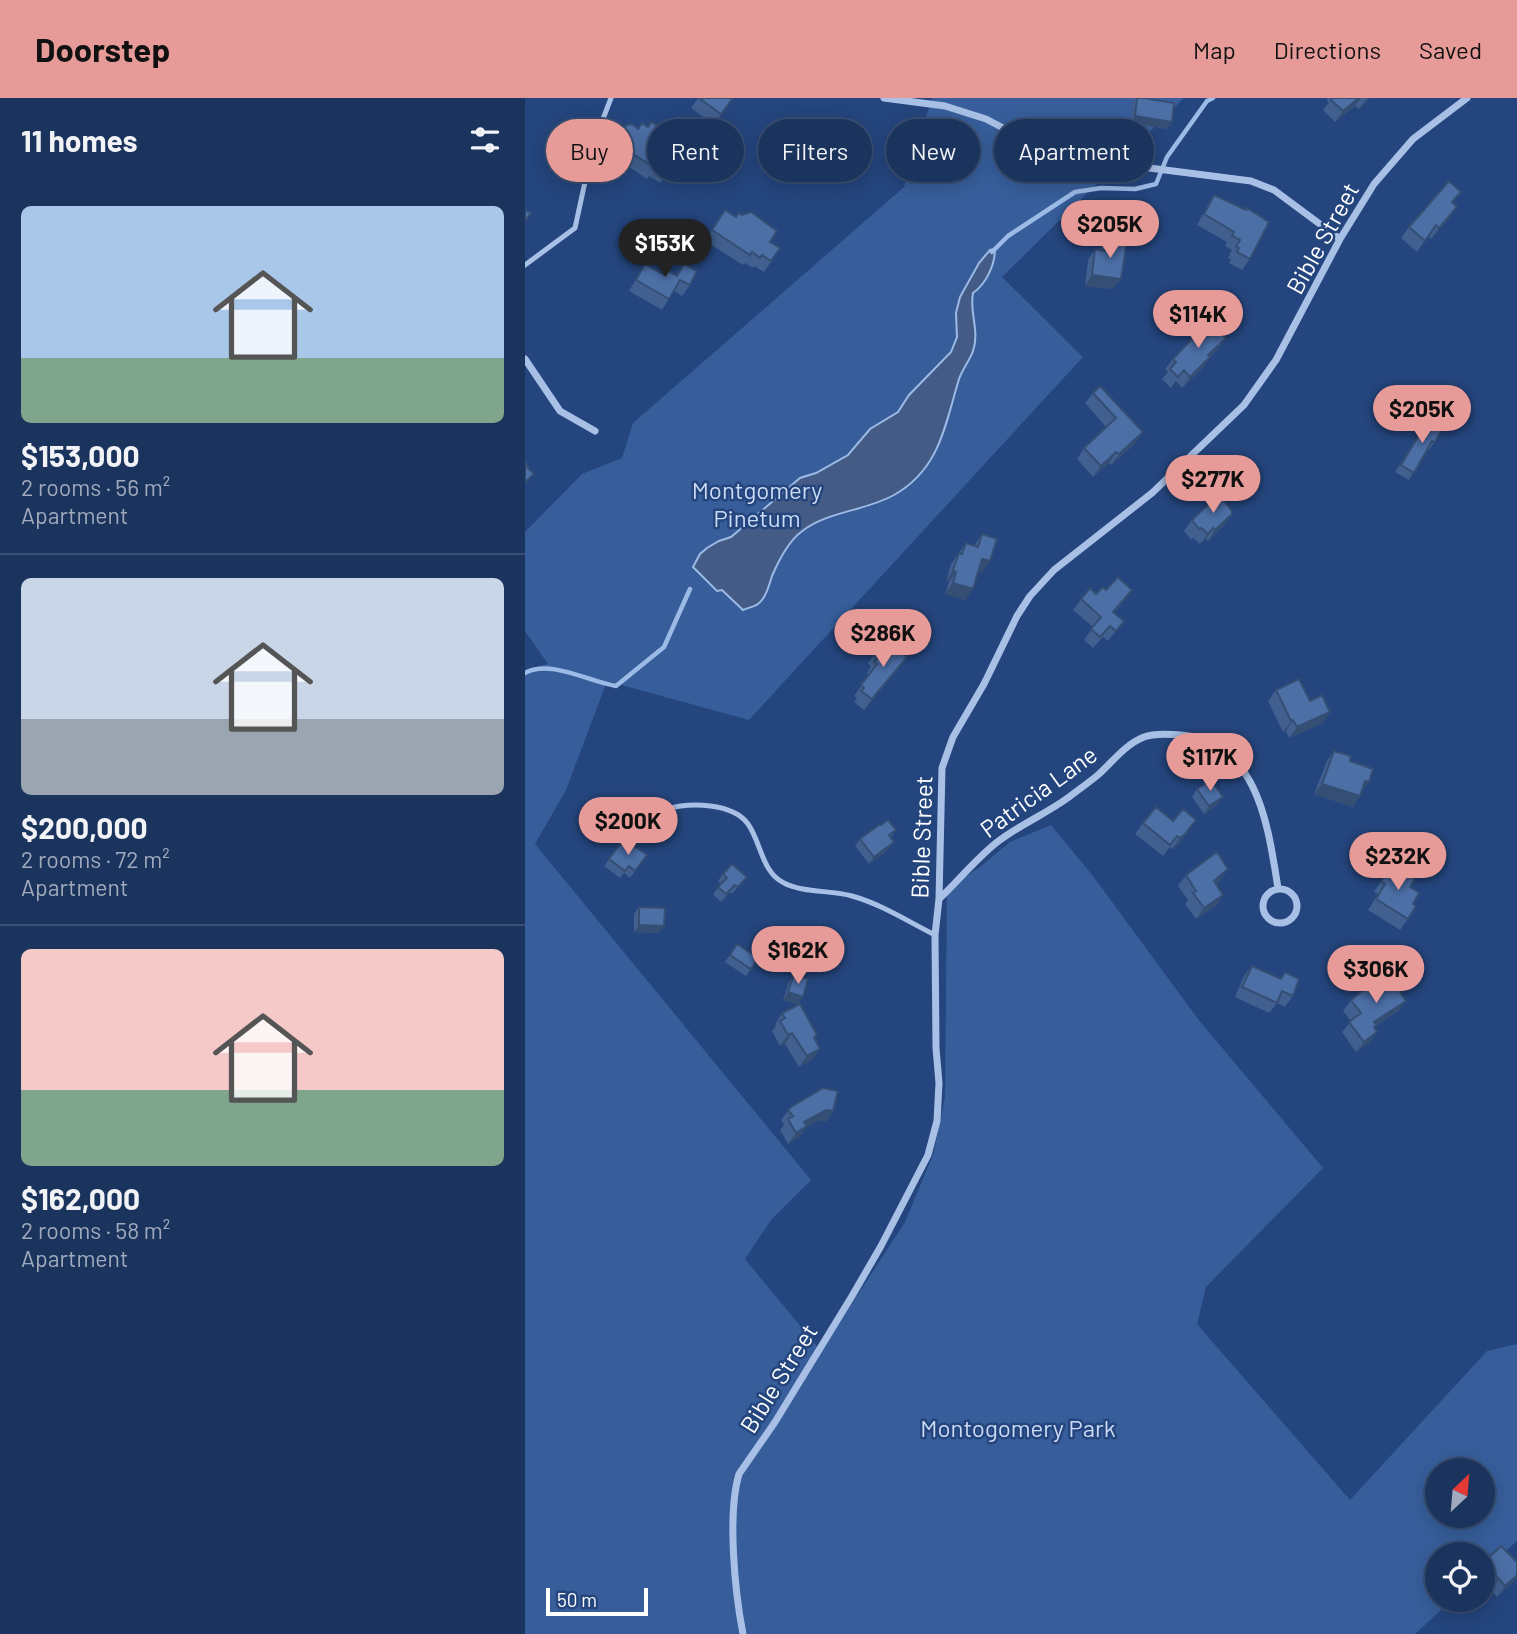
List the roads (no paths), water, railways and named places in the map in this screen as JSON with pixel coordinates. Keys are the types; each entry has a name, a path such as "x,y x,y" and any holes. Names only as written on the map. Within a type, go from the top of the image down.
{"street":[{"path":"884,98 945,106 986,119 1056,156 1251,181 1274,190 1340,239"},
{"name":"Bible Street","path":"743,1634 733,1513 734,1490 739,1474 818,1353 864,1276 919,1175 934,1136 939,1083 935,935 939,899 942,768 953,737 1030,596 1054,570 1152,493 1244,405 1290,338 1340,239 1374,184 1400,152 1467,98"},
{"path":"525,359 560,411 595,432"},
{"name":"Patricia Lane","path":"939,899 997,842 1055,807 1097,776 1126,748 1145,736 1169,734 1198,737 1223,750 1246,774 1264,813 1278,888"},
{"name":"Patricia Lane","path":"1278,888 1290,891 1297,900 1294,916 1279,923 1268,919 1262,908 1265,897 1278,888"}],"lane":[{"path":"525,265 575,228 593,145 611,98"},
{"path":"633,834 650,818 669,808 719,807 733,812 747,823 769,870 781,883 857,897 935,935"}],"waterway":[{"path":"992,252 1008,236 1075,192 1101,188 1135,189 1156,184 1167,157 1207,101 1213,98"},
{"path":"525,673 535,669 558,670 616,686 664,647 690,589"}],"park label":[{"name":"Montgomery Pinetum","path":"757,503"},
{"name":"Montogomery Park","path":"1018,1427"}]}
